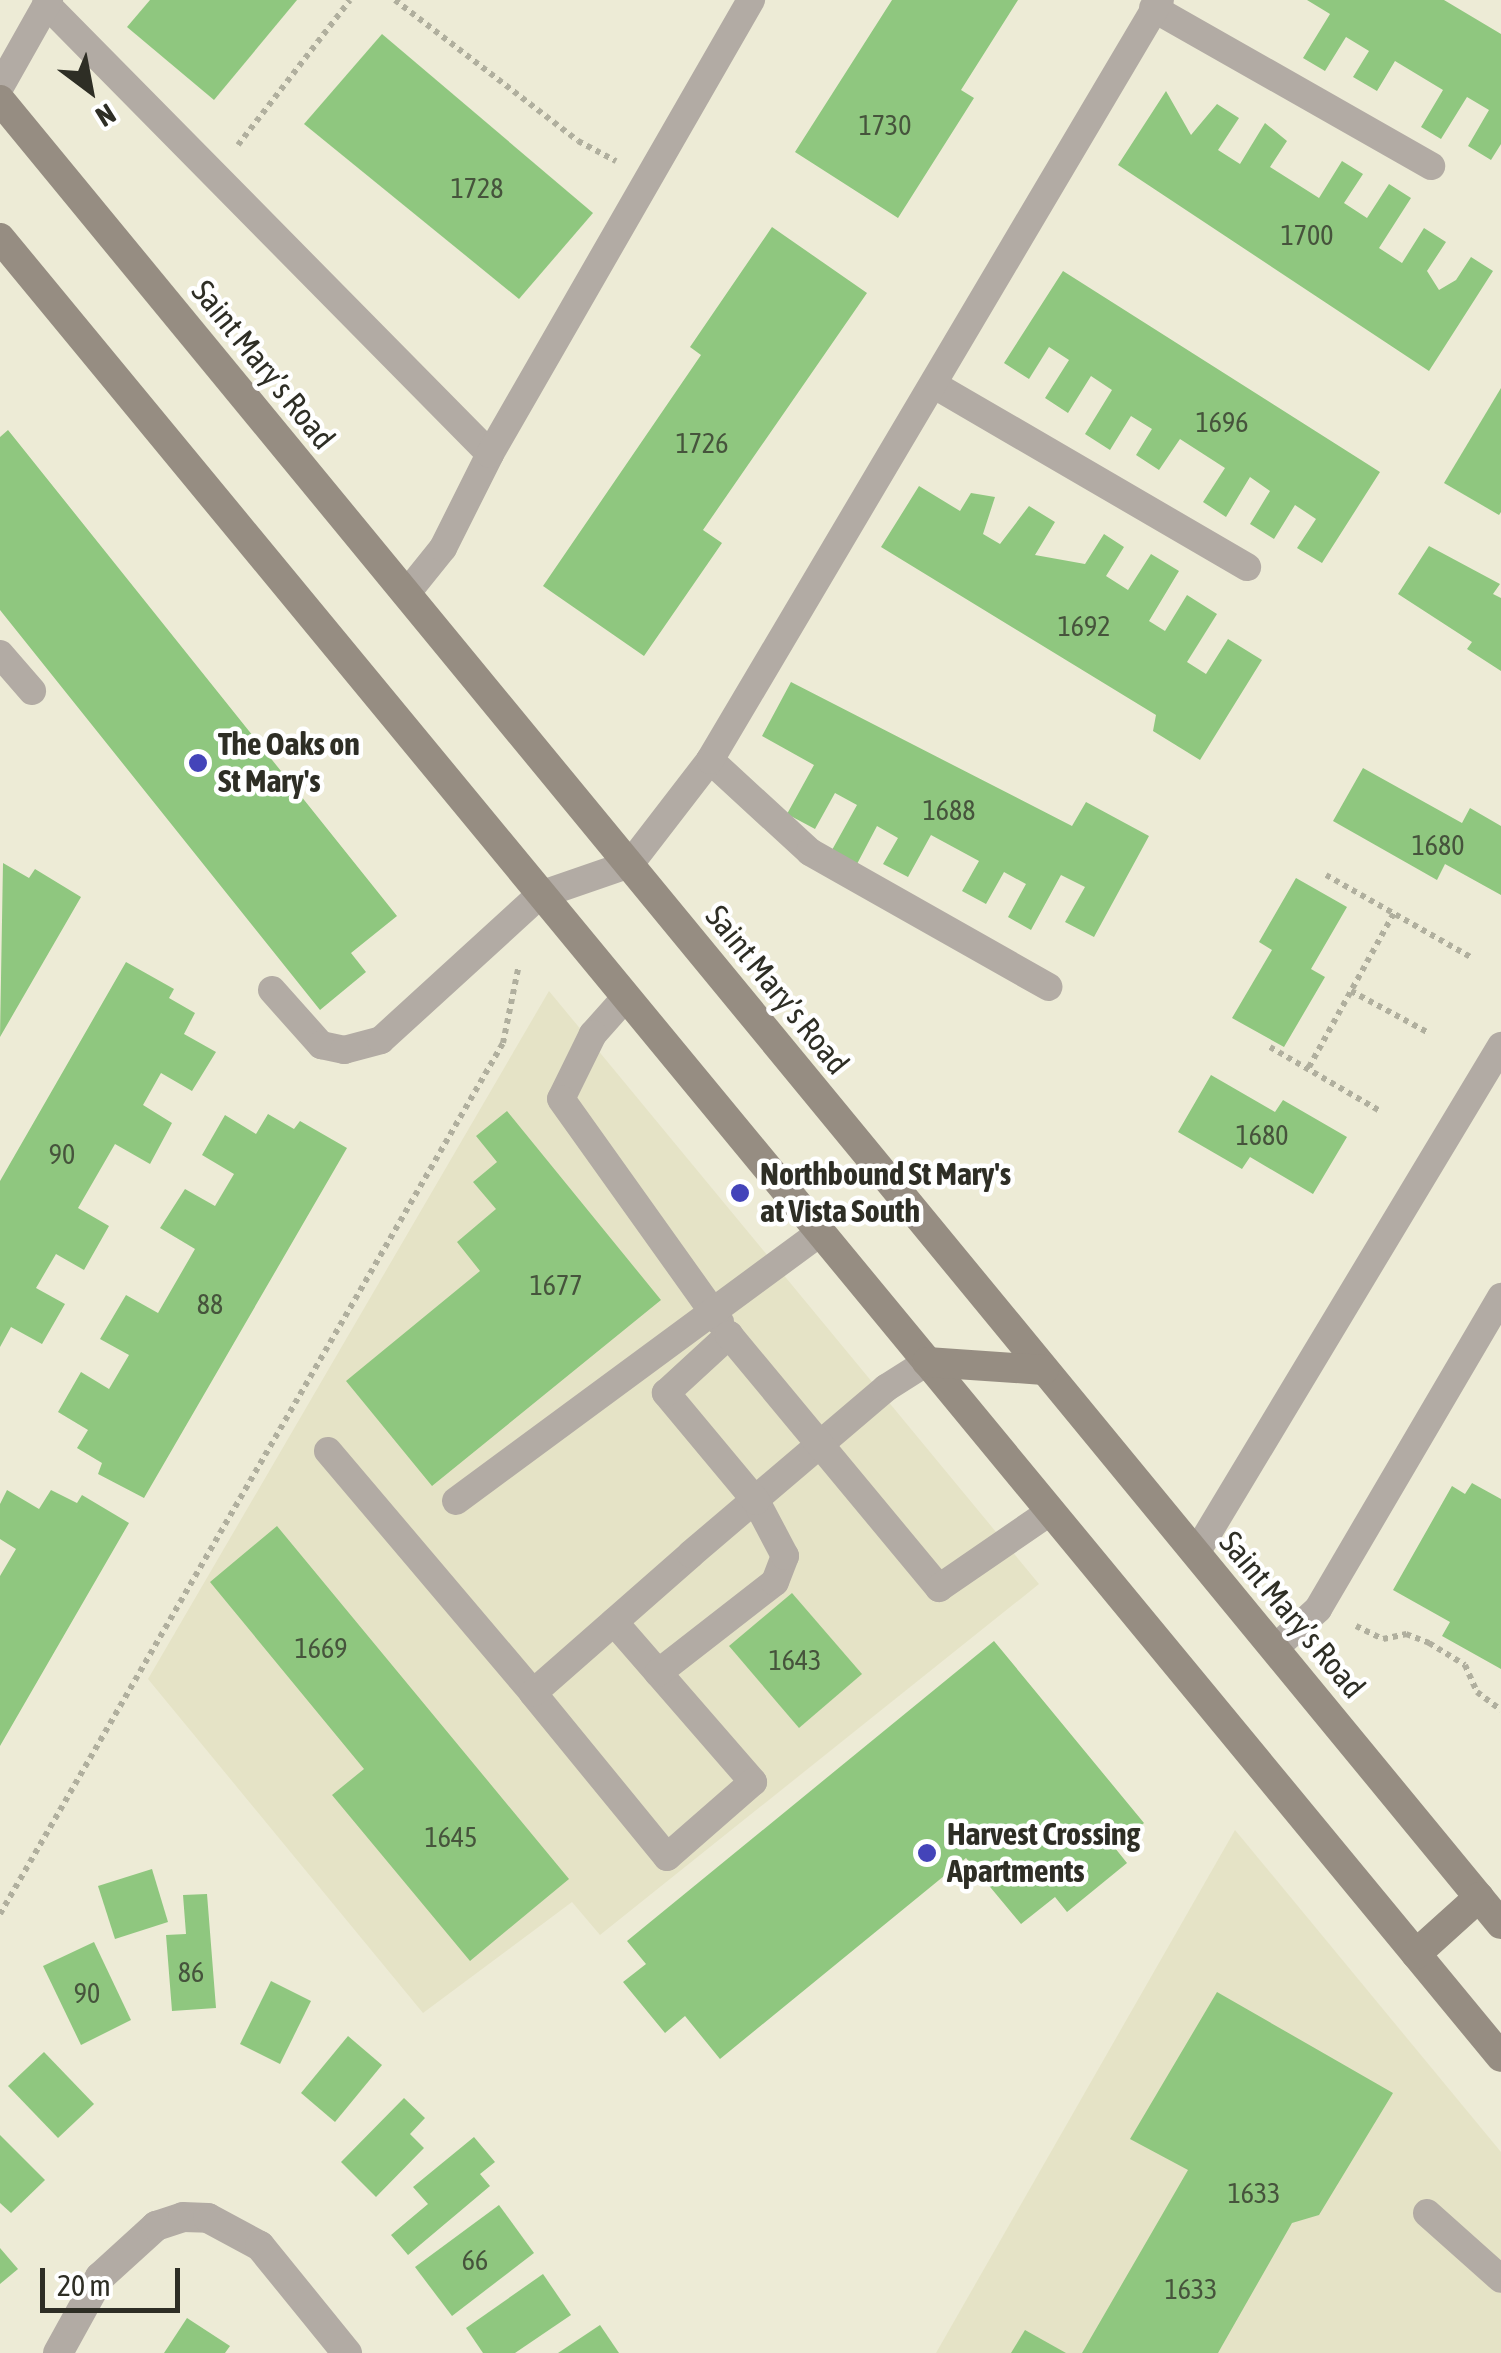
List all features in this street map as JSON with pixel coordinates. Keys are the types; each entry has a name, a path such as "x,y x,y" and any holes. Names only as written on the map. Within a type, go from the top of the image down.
{"main road":[{"name":"Saint Mary’s Road","path":"0,100 1501,1924"},
{"path":"0,238 1501,2057"},
{"path":"928,1362 1044,1370"},
{"path":"1416,1954 1479,1897"}],"street":[{"path":"58,2353 100,2276 156,2226 183,2217 208,2218 260,2246 347,2353"}],"lane":[{"path":"406,594 443,548 490,454 751,0"},
{"path":"0,88 47,2 490,454"},
{"path":"272,990 321,1045 344,1050 381,1040 540,895 630,864 710,760 936,386 1157,4 1432,166"},
{"path":"936,386 1247,566"},
{"path":"0,654 32,690"},
{"path":"710,760 810,852 1049,987"},
{"path":"626,997 593,1034 561,1099 729,1336 939,1588 1051,1511"},
{"path":"1196,1554 1501,1046"},
{"path":"456,1501 711,1308 821,1232"},
{"path":"1275,1648 1318,1609 1501,1297"},
{"path":"658,1674 775,1582 785,1556 756,1501 666,1393 729,1336"},
{"path":"533,1693 822,1444 928,1362"},
{"path":"328,1451 667,1856 753,1782 614,1622"},
{"path":"1427,2213 1501,2279"}],"path":[{"path":"214,175 350,0"},
{"path":"395,0 578,141 648,178"},
{"path":"1326,874 1472,958"},
{"path":"1308,1067 1394,914"},
{"path":"0,1914 502,1042 514,973 530,958"},
{"path":"1351,991 1427,1032"},
{"path":"1270,1047 1380,1111"},
{"path":"1356,1626 1383,1639 1406,1634 1429,1643 1465,1665 1477,1692 1501,1710"}],"shaded area":[{"path":"549,991 1039,1584 600,1935 572,1902 423,2013 148,1679"},
{"path":"1235,1830 1501,2152 1501,2353 936,2353"}],"building":[{"path":"150,0 297,0 214,100 127,27"},
{"path":"892,0 1018,0 961,90 974,98 898,218 795,152"},
{"path":"1307,0 1444,0 1501,34 1501,144 1491,160 1468,146 1489,110 1467,97 1441,139 1421,127 1443,90 1395,61 1377,91 1353,77 1369,51 1346,37 1325,71 1303,58 1330,14"},
{"path":"382,34 593,213 519,299 304,124"},
{"path":"1166,91 1191,135 1217,104 1239,118 1218,150 1240,164 1265,123 1287,141 1270,167 1319,198 1342,161 1363,174 1344,203 1367,218 1389,184 1411,198 1379,248 1402,263 1424,228 1446,242 1427,271 1439,290 1456,280 1471,257 1493,271 1429,371 1118,165"},
{"path":"772,227 867,293 703,530 722,543 644,656 543,586 701,355 690,347"},
{"path":"1063,271 1380,472 1322,563 1297,548 1316,519 1295,505 1274,539 1250,524 1270,491 1250,477 1226,517 1203,502 1225,468 1180,439 1159,470 1136,455 1152,429 1131,416 1110,450 1085,434 1112,390 1091,376 1068,413 1045,398 1069,360 1049,347 1029,379 1004,363"},
{"path":"1501,388 1501,512 1499,515 1444,483"},
{"name":"The Oaks on St Mary's","path":"8,430 397,916 351,953 366,972 320,1010 0,610 0,437"},
{"path":"919,486 960,511 971,493 995,497 983,534 1000,544 1029,506 1055,522 1035,555 1085,564 1104,534 1124,547 1106,576 1128,590 1151,554 1179,571 1149,621 1165,631 1187,595 1217,614 1187,662 1206,674 1228,639 1262,660 1200,760 1153,731 1156,715 881,547"},
{"path":"1429,546 1500,584 1493,594 1501,598 1501,671 1467,649 1472,642 1398,594"},
{"path":"791,682 1072,826 1086,802 1149,836 1094,937 1065,922 1085,887 1061,875 1031,930 1008,917 1026,884 1004,872 986,904 962,891 979,861 931,835 908,877 883,864 898,838 877,826 857,864 832,850 857,805 835,793 815,829 787,814 814,765 762,736"},
{"path":"1363,768 1462,823 1470,808 1501,826 1501,895 1445,864 1437,880 1333,821"},
{"path":"3,863 29,878 35,869 81,897 0,1037"},
{"path":"1296,878 1347,907 1311,969 1325,977 1284,1047 1232,1018 1272,950 1259,942"},
{"path":"126,962 174,989 169,998 195,1013 184,1034 216,1052 192,1091 161,1073 143,1105 172,1123 150,1164 115,1144 78,1208 109,1226 84,1270 56,1254 36,1288 65,1304 42,1344 11,1327 0,1347 0,1181"},
{"path":"1211,1075 1275,1112 1283,1100 1347,1137 1313,1194 1250,1157 1242,1169 1178,1132"},
{"path":"507,1111 661,1300 432,1486 346,1381 480,1271 457,1242 496,1209 473,1182 497,1162 476,1136"},
{"path":"268,1114 294,1129 300,1121 347,1148 144,1498 98,1474 102,1463 77,1448 88,1430 58,1412 81,1372 109,1389 129,1355 100,1339 126,1295 158,1313 195,1249 160,1228 185,1189 215,1206 234,1174 202,1155 225,1115 256,1134"},
{"path":"1472,1483 1501,1499 1501,1669 1442,1636 1450,1622 1393,1590 1452,1486 1465,1494"},
{"path":"7,1490 39,1509 51,1490 77,1503 82,1495 129,1523 0,1746 0,1576 16,1549 0,1539 0,1504"},
{"path":"277,1526 569,1879 470,1961 332,1795 364,1769 210,1582"},
{"path":"792,1593 862,1674 799,1728 729,1646"},
{"name":"Harvest Crossing Apartments","path":"994,1641 1144,1823 1115,1848 1127,1863 1067,1912 1055,1897 1021,1924 966,1858 720,2059 685,2016 665,2033 623,1982 646,1964 627,1941"},
{"path":"152,1869 168,1922 115,1939 98,1886"},
{"path":"207,1894 216,2008 172,2011 166,1935 186,1934 183,1895"},
{"path":"94,1942 131,2020 81,2045 43,1966"},
{"path":"271,1981 311,2001 280,2064 240,2044"},
{"path":"1217,1992 1393,2093 1319,2215 1292,2223 1218,2353 1082,2353 1188,2170 1130,2139"},
{"path":"348,2036 382,2065 335,2122 301,2093"},
{"path":"44,2052 94,2104 58,2138 8,2086"},
{"path":"404,2098 425,2118 410,2134 424,2148 376,2197 341,2162"},
{"path":"0,2135 45,2180 11,2213 0,2203"},
{"path":"474,2137 495,2162 480,2174 490,2186 408,2255 391,2235 428,2204 413,2187"},
{"path":"499,2205 534,2253 452,2316 415,2267"},
{"path":"0,2248 18,2269 0,2284"},
{"path":"543,2274 571,2315 515,2353 483,2353 466,2328"},
{"path":"187,2318 230,2346 225,2353 164,2353"},
{"path":"600,2325 619,2353 558,2353"},
{"path":"1025,2330 1066,2353 1011,2353"}],"place":[{"name":"The Oaks on St Mary's","path":"198,763"},
{"name":"Northbound St Mary's at Vista South","path":"740,1193"},
{"name":"Harvest Crossing Apartments","path":"927,1853"}]}
